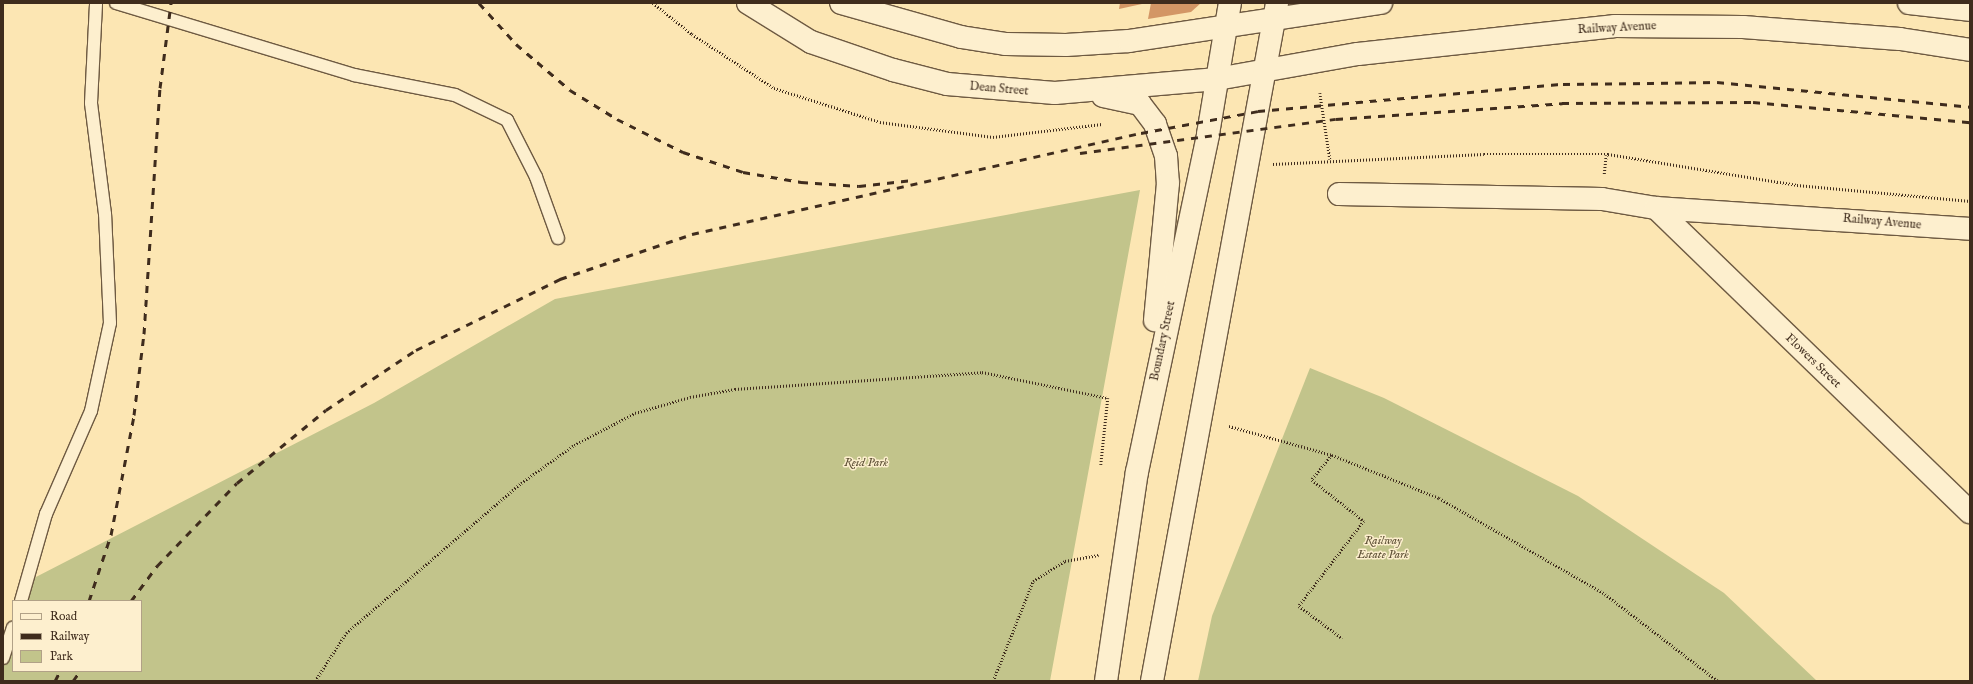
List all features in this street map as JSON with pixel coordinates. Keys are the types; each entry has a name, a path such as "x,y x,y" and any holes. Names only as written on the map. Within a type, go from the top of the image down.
{"main road":[{"name":"Dean Street","path":"748,3 811,42 892,70 947,84 1055,93 1217,79 1266,72"},
{"path":"841,3 917,27 1006,44 1129,41 1226,27 1276,11 1376,3"},
{"name":"Boundary Street","path":"1106,681 1123,552 1144,432 1217,79 1230,3"},
{"path":"1909,3 1970,10"},
{"path":"1152,681 1198,421 1248,167 1276,11"},
{"name":"Railway Avenue","path":"1266,72 1358,54 1615,26 1743,27 1900,39 1970,50"},
{"path":"1076,92 1140,104 1155,124 1166,156 1168,183 1144,432"},
{"name":"Railway Avenue","path":"1339,194 1602,200 1656,208 1970,229"},
{"name":"Flowers Street","path":"1656,208 1970,512"}],"lane":[{"path":"21,600 46,514 91,411 110,323 105,214 91,103 96,3"},
{"path":"116,3 354,75 455,95 507,120 536,177 558,238"},
{"path":"3,658 12,631"}],"path":[{"path":"653,3 692,34 774,88 880,122 993,137 1107,123"},
{"path":"1320,93 1330,159"},
{"path":"1248,167 1330,159 1608,154 1797,185 1970,201"},
{"path":"315,681 346,633 521,483 574,446 635,413 690,397 735,389 982,372 1108,398 1101,465"},
{"path":"1229,426 1332,455 1439,498 1604,594 1718,681"},
{"path":"1332,455 1312,480 1364,521 1299,606 1342,638"},
{"path":"993,681 1033,581 1065,561 1123,552"}],"green space":[{"name":"Reid Park","path":"1140,190 1050,681 3,681 3,642 12,623 12,672 142,672 142,600 23,600 34,578 374,403 555,299"},
{"name":"Railway Estate Park","path":"1310,368 1384,398 1578,496 1724,593 1817,681 1198,681 1212,616"}],"building":[{"path":"1120,3 1142,3 1142,4 1119,9"},
{"path":"1151,3 1201,3 1191,12 1148,19"}],"railway":[{"path":"89,600 111,535 134,415 144,334 160,88 171,3"},
{"path":"479,3 516,44 570,90 617,119 683,152 743,172 801,182 859,186 913,180"},
{"path":"132,600 157,566 237,483 326,410 416,350 560,279 692,234 1141,133 1258,111 1563,84 1717,82 1970,107"},
{"path":"1080,153 1336,119 1562,103 1753,102 1970,122"},
{"path":"55,681 60,672"},
{"path":"73,681 79,672"}]}
